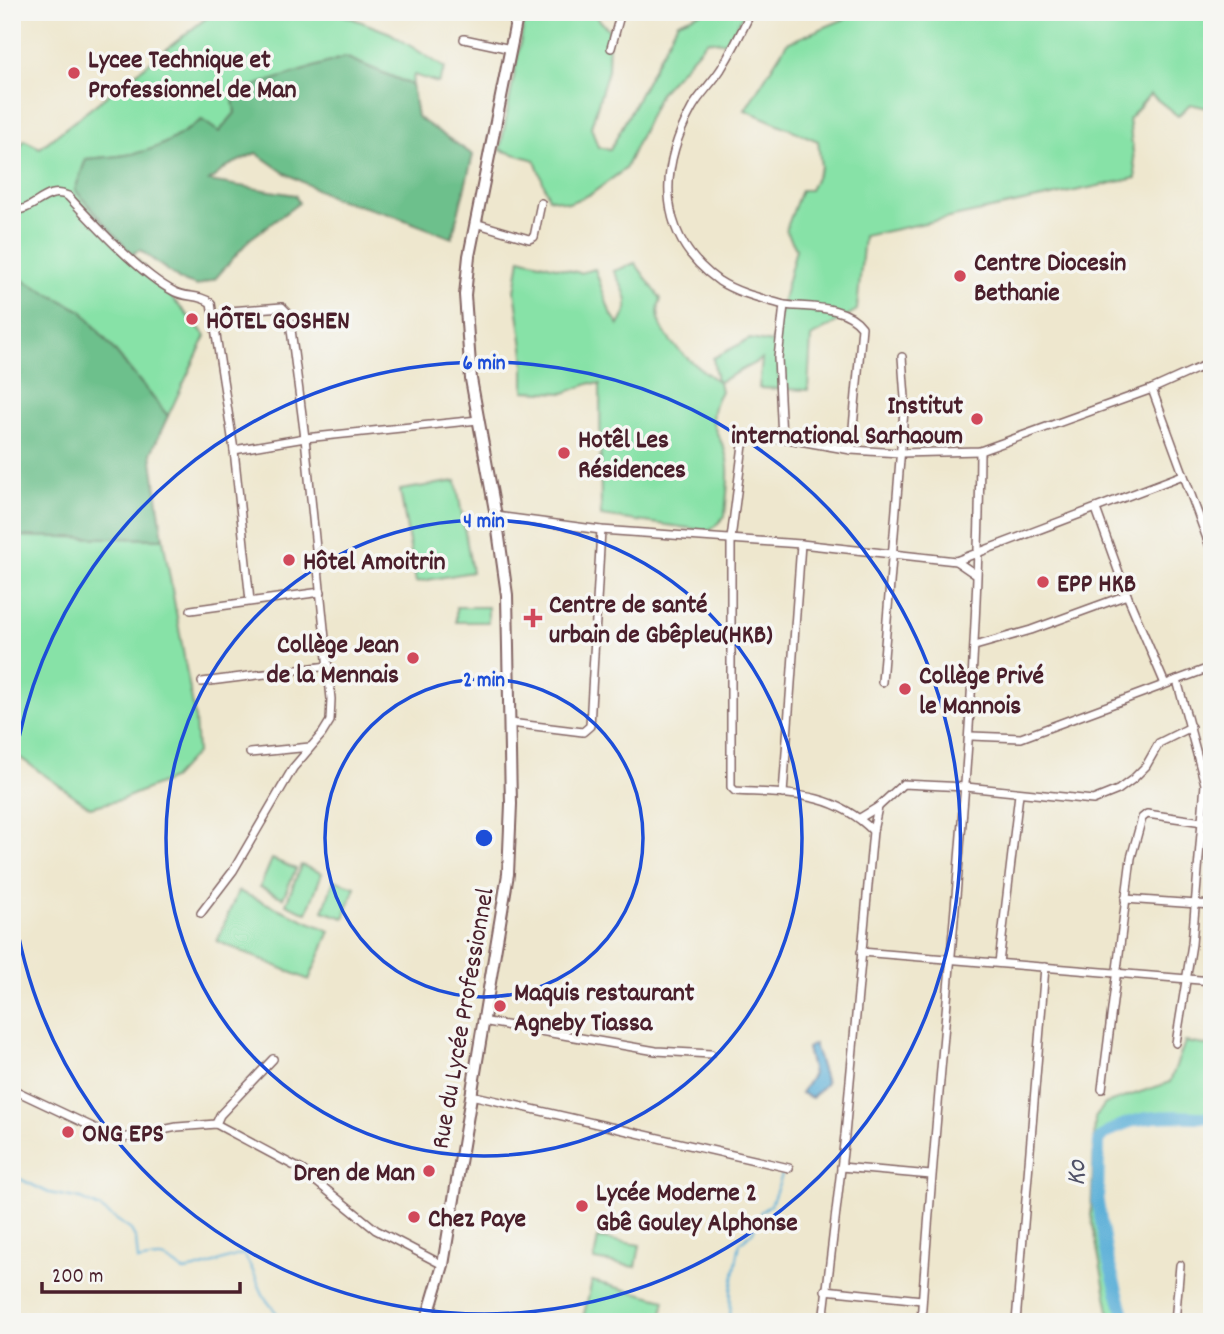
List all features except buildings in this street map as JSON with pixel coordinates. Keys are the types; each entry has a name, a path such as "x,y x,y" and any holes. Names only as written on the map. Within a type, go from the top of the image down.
{"main road":[{"name":"Rue du Lycée Professionnel","path":"426,1322 443,1265 508,874 510,723 507,596 470,368 465,295 475,223 518,12"}],"street":[{"path":"611,48 621,12"},
{"path":"751,12 721,70 692,108 669,172 668,201 676,230 704,268 735,289 784,305 845,313 855,318 862,327 851,450"},
{"path":"464,39 511,49"},
{"path":"12,211 20,211 48,194 59,191 68,196 162,284 177,293 203,297 211,303 234,450 250,601"},
{"path":"475,223 529,239 534,237 541,203"},
{"path":"782,438 778,358 784,305"},
{"path":"201,913 233,871 293,768 330,721 328,666 305,438 287,309 282,307 230,311 223,313 216,326"},
{"path":"882,682 890,556 905,398 902,357"},
{"path":"873,831 860,818 819,797 735,791 731,786 731,539 743,445 750,440 782,438 851,450 900,453 980,451 1152,389 1212,362"},
{"path":"1152,389 1212,552"},
{"path":"234,450 305,438 478,420"},
{"path":"921,1322 948,957 971,736 980,451"},
{"path":"496,516 601,530 801,544 890,556 956,561 1183,475"},
{"path":"1096,509 1127,594 1165,684"},
{"path":"510,723 583,732 590,726 601,530"},
{"path":"783,794 801,544"},
{"path":"956,561 975,574"},
{"path":"191,610 321,592"},
{"path":"975,646 1031,630 1127,594"},
{"path":"202,682 328,666"},
{"path":"971,736 1021,738 1212,667"},
{"path":"1177,1043 1205,784 1178,680"},
{"path":"860,818 878,807 903,784 966,787 1093,800 1103,798 1133,779 1146,766 1159,743 1191,727"},
{"path":"250,753 310,747"},
{"path":"999,963 1019,794"},
{"path":"823,1322 841,1167 873,831 878,807"},
{"path":"1102,1089 1130,858 1144,815 1202,822"},
{"path":"1125,900 1212,905"},
{"path":"861,952 948,957 1212,981"},
{"path":"1016,1322 1045,967"},
{"path":"485,1019 656,1051 711,1054"},
{"path":"216,1124 220,1115 274,1059"},
{"path":"12,1089 118,1139 177,1127 216,1124 302,1170 376,1230 443,1265"},
{"path":"471,1094 789,1168"},
{"path":"841,1167 931,1175"},
{"path":"1175,1322 1180,1265"},
{"path":"825,1290 922,1300"}],"green space":[{"path":"214,12 336,12 390,33 445,68 438,83 414,75 412,85 345,57 233,93 235,113 219,132 201,120 159,146 121,156 86,159 75,190 206,336 168,416 82,311 16,278 12,283 12,164 24,140 40,148"},
{"path":"526,12 567,21 571,12 592,12 609,30 608,70 591,127 598,147 610,150 678,22 703,12 745,12 727,43 708,40 660,93 625,169 591,194 569,203 549,198 535,160 500,150"},
{"path":"861,12 1212,12 1212,109 1190,104 1178,116 1150,94 1129,119 1136,178 864,236 857,310 811,337 808,390 759,388 762,359 719,382 721,391 715,404 713,423 728,467 725,516 710,531 601,516 600,384 591,383 564,393 524,391 524,354 515,291 520,258 580,273 595,269 610,312 619,325 627,303 614,271 635,263 661,299 658,311 666,335 686,357 717,381 713,358 750,339 772,343 796,249 786,230 801,190 810,190 821,167 818,141 745,110 787,43"},
{"path":"345,57 412,85 417,117 473,155 452,238 392,215 333,198 283,172 256,153 228,166 209,181 295,195 299,203 250,239 215,279 197,286 180,280 140,250 132,254 75,190 86,159 121,156 159,146 202,120 219,132 235,113 232,93"},
{"path":"17,277 82,311 168,416 151,453 163,539 12,536 12,283"},
{"path":"456,481 472,572 416,582 400,490"},
{"path":"12,536 163,539 195,718 197,752 172,779 120,800 90,807 12,752"},
{"path":"456,607 488,607 488,622 456,622"},
{"path":"272,859 296,869 283,898 260,887"},
{"path":"301,865 322,873 307,913 286,904"},
{"path":"334,880 355,887 344,918 323,911"},
{"path":"238,891 330,931 309,980 217,941"},
{"path":"1185,1042 1212,1046 1212,1118 1152,1117 1124,1124 1099,1140 1098,1203 1107,1256 1126,1322 1111,1322 1091,1215 1095,1118 1105,1104 1170,1082"},
{"path":"598,1238 640,1245 636,1267 594,1260"},
{"path":"592,1281 665,1300 660,1322 582,1322"}],"water":[{"path":"814,1044 826,1083 812,1098 801,1093 813,1074 807,1048"}],"waterway":[{"name":"Ko","path":"1126,1322 1107,1256 1098,1203 1099,1140 1124,1124 1152,1117 1212,1118"},
{"path":"12,1175 49,1193 81,1199 100,1208 131,1230 136,1239 138,1261 162,1258 183,1271 243,1254 265,1298 282,1322"},
{"path":"730,1322 731,1290 740,1243 753,1232 761,1211 771,1205 782,1175"}],"place":[{"name":"Lycee Technique et Professionnel de Man","path":"74,73"},
{"name":"Centre Diocesin Bethanie","path":"960,276"},
{"name":"HÔTEL GOSHEN","path":"192,319"},
{"name":"Institut international Sarhaoum","path":"977,419"},
{"name":"Hotêl Les Résidences","path":"564,453"},
{"name":"Hôtel Amoitrin","path":"289,560"},
{"name":"EPP HKB","path":"1043,582"},
{"name":"Centre de santé urbain de Gbêpleu(HKB)","path":"533,618"},
{"name":"Collège Jean de la Mennais","path":"413,658"},
{"name":"Collège Privé le Mannois","path":"905,689"},
{"name":"Maquis restaurant Agneby Tiassa","path":"500,1006"},
{"name":"ONG EPS","path":"68,1132"},
{"name":"Dren de Man","path":"429,1171"},
{"name":"Lycée Moderne 2 Gbê Gouley Alphonse","path":"582,1206"},
{"name":"Chez Paye","path":"414,1217"}]}
